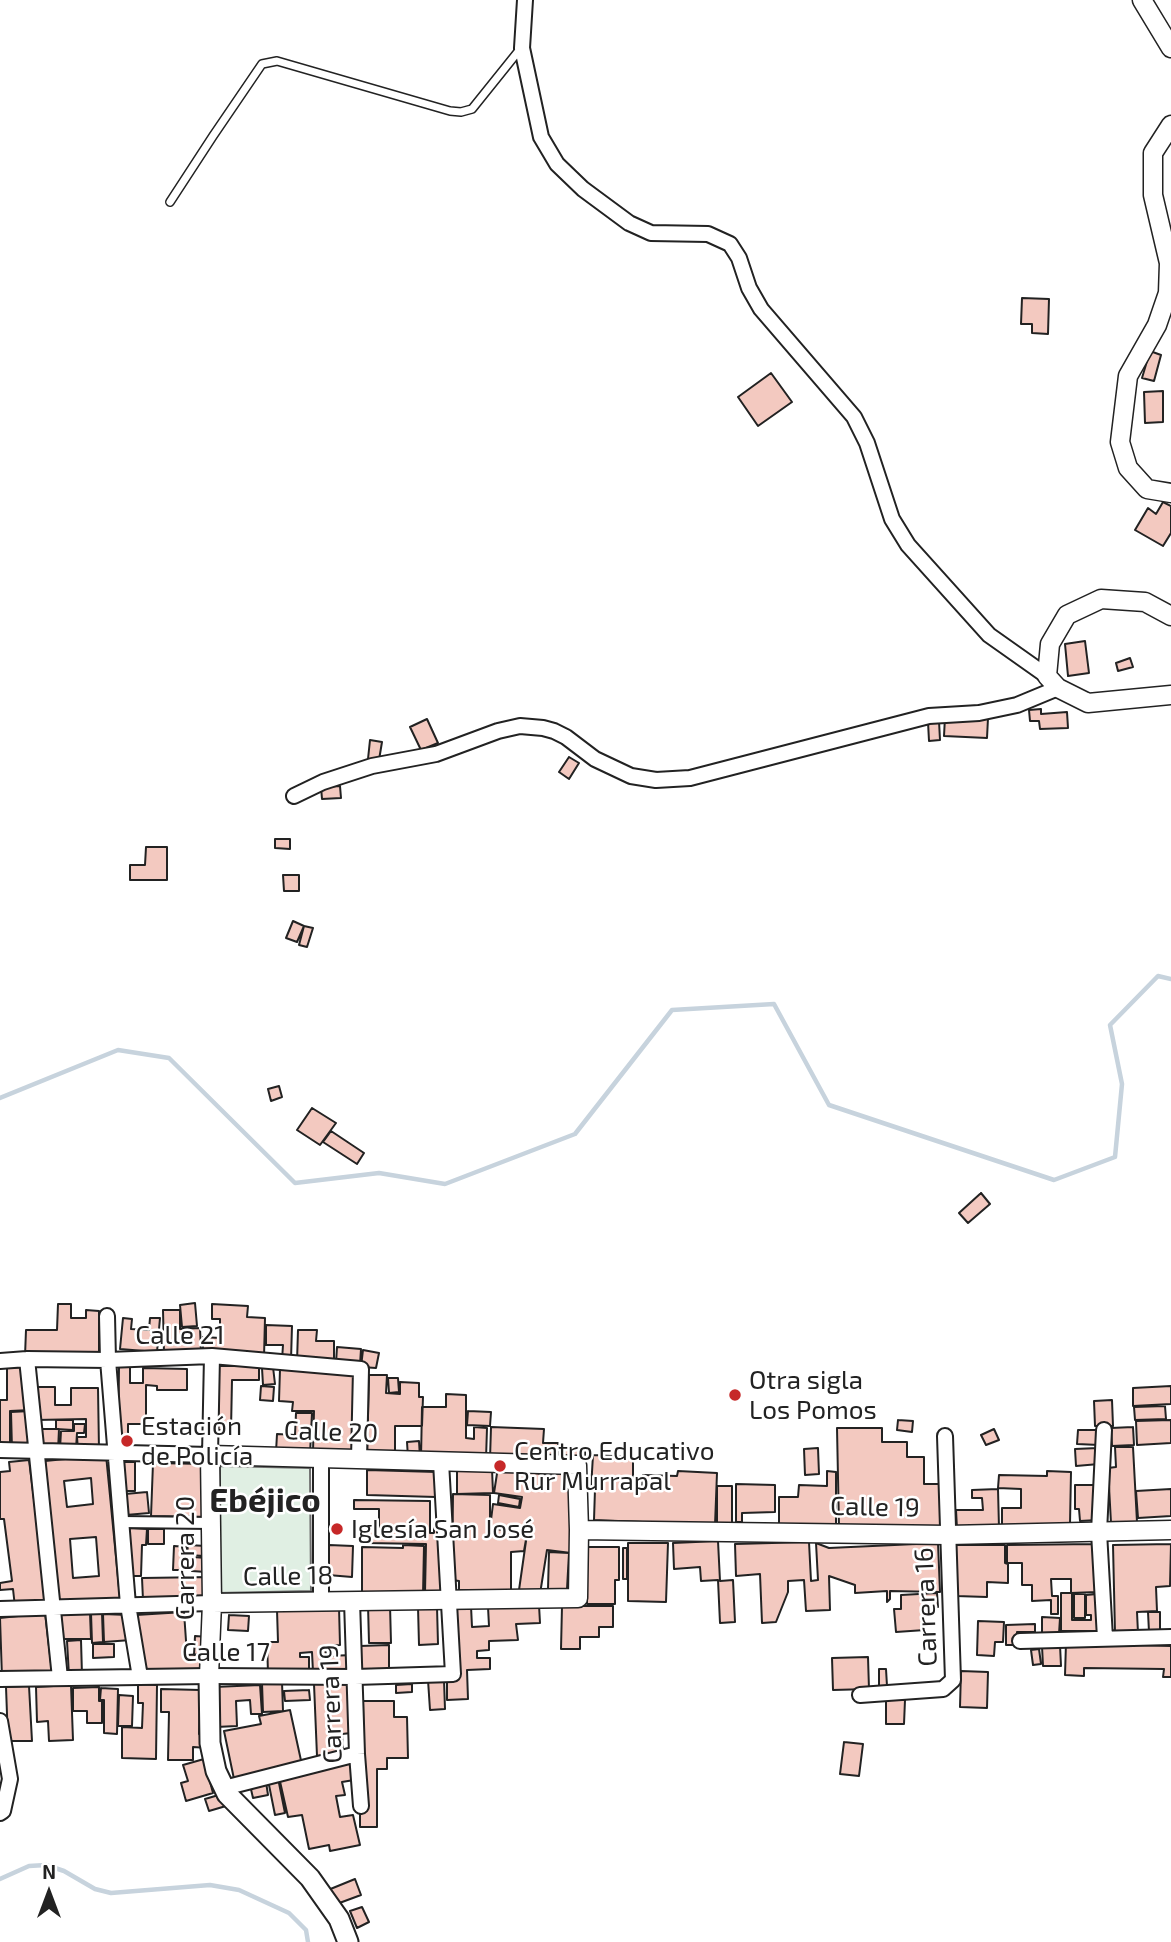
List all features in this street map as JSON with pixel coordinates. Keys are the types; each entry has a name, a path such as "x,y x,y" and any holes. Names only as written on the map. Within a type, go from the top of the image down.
{"main road":[{"path":"209,1676 210,1743 216,1771 227,1794 310,1878 338,1919 348,1942"}],"street":[{"path":"525,0 522,48 541,137 557,164 629,223 651,233 708,234 730,244 761,309 854,417 867,443 892,519 908,545 989,635 1053,682 1088,703 1171,695"},
{"path":"1142,0 1171,48"},
{"path":"1171,125 1153,153 1153,195 1169,263 1168,293 1157,326 1128,376 1120,442 1128,468 1147,489 1171,493"},
{"path":"294,796 323,782 372,766 436,754 498,731 520,726 554,731 595,760 631,776 656,780 690,778 929,716 979,713 1038,698 1053,682 1049,644 1067,615 1101,599 1145,602 1171,616"},
{"path":"107,1316 108,1360 128,1605 140,1677"},
{"name":"Calle 21","path":"0,1361 212,1356 361,1369 359,1459"},
{"name":"Carrera 20","path":"209,1676 212,1603 212,1356"},
{"path":"27,1359 60,1678"},
{"path":"1104,1430 1099,1532 1105,1639"},
{"name":"Carrera 16","path":"860,1695 943,1689 953,1680 945,1436"},
{"name":"Calle 20","path":"0,1450 577,1465 579,1530"},
{"path":"321,1458 321,1602"},
{"path":"441,1462 448,1599"},
{"path":"121,1522 212,1523"},
{"name":"Calle 19","path":"579,1530 948,1535 1171,1530"},
{"name":"Calle 18","path":"0,1609 578,1598 579,1530"},
{"name":"Calle 17","path":"0,1679 453,1674 448,1599"},
{"name":"Carrera 19","path":"352,1601 361,1806"},
{"path":"1020,1641 1171,1637"},
{"path":"0,1721 10,1779 3,1811 0,1813"},
{"path":"224,1788 357,1754"}],"lane":[{"path":"170,202 262,64 277,61 461,112 472,109 522,48"}],"green space":[{"path":"220,1466 310,1468 311,1591 218,1593"}],"building":[{"path":"1022,298 1049,299 1048,334 1032,333 1032,324 1021,324"},
{"path":"1150,351 1161,355 1154,381 1142,378"},
{"path":"771,373 792,402 758,426 738,397"},
{"path":"1163,391 1163,422 1145,423 1144,392"},
{"path":"1163,502 1171,506 1171,533 1163,546 1135,530 1148,508 1156,514"},
{"path":"1085,641 1089,673 1068,676 1065,644"},
{"path":"1130,658 1133,667 1118,671 1116,663"},
{"path":"1041,709 1041,714 1067,712 1068,728 1040,729 1039,721 1030,721 1029,710"},
{"path":"945,717 988,718 987,738 944,736"},
{"path":"427,719 438,743 421,750 410,727"},
{"path":"939,721 940,740 929,741 928,722"},
{"path":"370,740 382,742 379,760 368,759"},
{"path":"569,757 579,763 569,779 559,772"},
{"path":"340,786 341,798 322,799 321,787"},
{"path":"275,839 290,839 290,849 275,848"},
{"path":"146,847 167,847 167,880 130,880 130,865 145,865"},
{"path":"283,875 299,875 299,891 284,891"},
{"path":"293,921 304,926 297,942 286,938"},
{"path":"304,926 313,928 307,947 299,945"},
{"path":"279,1086 282,1097 271,1101 268,1089"},
{"path":"312,1108 336,1123 320,1145 297,1130"},
{"path":"331,1131 364,1153 357,1164 323,1142"},
{"path":"981,1193 990,1204 968,1223 959,1213"},
{"path":"195,1303 197,1326 182,1327 180,1305"},
{"path":"58,1304 71,1304 71,1318 86,1318 86,1310 99,1311 99,1357 25,1356 26,1330 57,1330"},
{"path":"212,1304 248,1306 247,1317 265,1318 264,1357 203,1356 203,1337 220,1338 220,1319 212,1319"},
{"path":"163,1310 180,1310 180,1329 200,1328 201,1352 164,1353"},
{"path":"123,1318 132,1319 131,1329 149,1330 150,1318 160,1318 157,1352 120,1349"},
{"path":"266,1325 292,1326 291,1360 282,1360 283,1345 266,1345"},
{"path":"298,1330 317,1330 316,1341 334,1341 334,1363 297,1362"},
{"path":"337,1347 361,1349 360,1365 336,1363"},
{"path":"363,1350 379,1353 376,1368 361,1367"},
{"path":"219,1366 259,1366 259,1380 232,1380 231,1430 218,1430"},
{"path":"27,1367 31,1410 10,1411 10,1448 0,1448 0,1400 7,1400 7,1368"},
{"path":"119,1367 130,1367 130,1383 143,1383 143,1368 187,1369 187,1390 157,1390 157,1386 146,1385 146,1424 128,1424 128,1444 118,1444"},
{"path":"273,1367 275,1384 263,1385 262,1368"},
{"path":"280,1369 358,1374 357,1454 313,1452 314,1411 292,1411 293,1402 279,1401"},
{"path":"369,1375 387,1375 386,1393 400,1394 400,1382 419,1383 419,1397 423,1397 422,1426 395,1426 395,1458 367,1457"},
{"path":"388,1378 398,1378 399,1392 389,1393"},
{"path":"261,1386 274,1387 273,1401 260,1400"},
{"path":"1171,1386 1171,1404 1133,1406 1133,1388"},
{"path":"36,1387 55,1387 55,1405 71,1405 71,1388 98,1388 99,1450 78,1450 77,1437 86,1437 86,1419 36,1420"},
{"path":"446,1394 466,1395 466,1438 474,1439 474,1427 487,1428 486,1459 421,1458 422,1407 446,1407"},
{"path":"1112,1400 1113,1426 1095,1426 1094,1401"},
{"path":"1165,1406 1166,1419 1135,1420 1134,1407"},
{"path":"30,1411 31,1449 12,1449 11,1412"},
{"path":"468,1411 491,1412 490,1426 467,1425"},
{"path":"296,1413 312,1413 310,1454 276,1452 277,1434 295,1435"},
{"path":"56,1420 73,1420 73,1430 56,1429"},
{"path":"898,1420 913,1421 912,1432 897,1430"},
{"path":"1171,1420 1171,1443 1137,1445 1136,1421"},
{"path":"74,1424 85,1424 84,1433 77,1433 76,1449 60,1449 61,1431 74,1431"},
{"path":"491,1427 544,1429 543,1443 558,1443 558,1461 490,1459"},
{"path":"1133,1427 1134,1445 1112,1446 1111,1428"},
{"path":"837,1428 882,1428 882,1442 907,1442 907,1457 924,1457 924,1484 940,1484 940,1529 839,1527"},
{"path":"37,1429 59,1429 58,1451 37,1450"},
{"path":"994,1429 999,1440 986,1445 981,1435"},
{"path":"1078,1430 1100,1430 1099,1445 1077,1444"},
{"path":"419,1441 420,1458 408,1458 407,1442"},
{"path":"560,1447 585,1447 585,1463 559,1462"},
{"path":"1115,1447 1133,1447 1137,1522 1111,1523 1108,1468 1116,1467"},
{"path":"818,1448 819,1474 805,1475 804,1449"},
{"path":"1098,1448 1099,1464 1076,1466 1075,1449"},
{"path":"106,1455 120,1598 59,1603 45,1461","holes":["91,1478 93,1504 67,1507 64,1481","96,1537 99,1576 73,1578 70,1539"]},
{"path":"593,1455 633,1457 633,1477 627,1477 626,1489 642,1490 643,1475 677,1476 678,1471 717,1473 715,1525 594,1520 595,1489 591,1489"},
{"path":"29,1460 47,1603 15,1607 13,1589 0,1590 0,1583 12,1581 4,1519 0,1519 0,1472 10,1471 9,1462"},
{"path":"121,1462 135,1462 135,1491 122,1491"},
{"path":"153,1463 207,1464 206,1517 151,1516"},
{"path":"498,1467 554,1476 556,1467 572,1467 571,1553 547,1550 540,1594 519,1590 527,1534 490,1528 493,1504 520,1508 522,1497 494,1493"},
{"path":"492,1469 493,1493 457,1494 457,1470"},
{"path":"367,1470 437,1472 436,1497 367,1495"},
{"path":"827,1471 836,1472 836,1527 779,1527 779,1497 798,1497 799,1485 827,1486"},
{"path":"1047,1471 1071,1472 1070,1524 1002,1525 1002,1508 1021,1508 1021,1489 998,1488 999,1475 1047,1476"},
{"path":"736,1484 775,1485 775,1512 742,1513 742,1522 736,1522"},
{"path":"1075,1485 1097,1485 1098,1520 1080,1521 1079,1509 1075,1509"},
{"path":"717,1486 732,1486 732,1523 717,1523"},
{"path":"998,1489 999,1528 957,1529 956,1510 983,1510 982,1498 972,1498 972,1490"},
{"path":"1171,1489 1171,1516 1138,1518 1136,1491"},
{"path":"147,1492 149,1513 126,1515 125,1494"},
{"path":"453,1494 490,1495 490,1528 527,1534 524,1551 511,1552 511,1591 459,1590 459,1581 452,1580"},
{"path":"499,1495 520,1499 519,1507 498,1503"},
{"path":"354,1500 430,1501 430,1533 434,1533 434,1523 441,1523 445,1593 425,1593 426,1544 366,1543 366,1527 379,1527 379,1509 354,1509"},
{"path":"129,1528 147,1529 146,1545 142,1545 141,1576 128,1576"},
{"path":"148,1529 164,1529 164,1544 148,1544"},
{"path":"718,1541 720,1581 733,1580 735,1622 720,1623 718,1580 701,1581 700,1567 674,1569 673,1543"},
{"path":"809,1542 811,1581 818,1580 816,1543 829,1548 938,1543 940,1592 890,1591 890,1599 887,1602 887,1591 855,1593 855,1585 829,1576 830,1610 806,1611 804,1580 788,1581 788,1592 776,1622 762,1623 760,1574 736,1576 735,1544"},
{"path":"628,1543 668,1543 666,1602 628,1601"},
{"path":"1096,1544 1097,1592 1071,1593 1071,1579 1051,1579 1052,1596 1058,1596 1058,1614 1051,1614 1051,1600 1032,1601 1032,1585 1022,1585 1022,1563 1007,1563 1007,1545"},
{"path":"1171,1544 1170,1586 1156,1587 1157,1611 1137,1612 1138,1633 1115,1633 1113,1545"},
{"path":"188,1545 206,1546 205,1556 187,1555"},
{"path":"329,1545 353,1546 352,1577 328,1575"},
{"path":"403,1545 424,1546 423,1595 362,1594 362,1547 403,1548"},
{"path":"956,1545 1005,1545 1008,1583 987,1582 987,1597 956,1596"},
{"path":"174,1546 187,1547 186,1570 173,1570"},
{"path":"587,1547 619,1547 619,1580 615,1580 615,1604 587,1604"},
{"path":"623,1548 627,1548 627,1579 623,1579"},
{"path":"549,1552 569,1553 567,1589 548,1589"},
{"path":"193,1557 207,1558 206,1572 192,1571"},
{"path":"210,1577 210,1600 143,1600 142,1578"},
{"path":"937,1593 938,1607 923,1607 925,1630 896,1632 894,1609 901,1609 901,1595"},
{"path":"1061,1593 1072,1593 1072,1620 1091,1620 1091,1615 1086,1615 1086,1595 1097,1594 1098,1631 1061,1631"},
{"path":"1074,1594 1085,1594 1085,1618 1074,1618"},
{"path":"368,1605 390,1605 391,1643 369,1643"},
{"path":"539,1605 540,1623 516,1624 518,1640 489,1641 489,1650 477,1651 477,1658 490,1658 490,1669 467,1670 468,1699 447,1700 447,1678 456,1607 471,1606 472,1627 489,1626 488,1607"},
{"path":"562,1606 613,1606 613,1627 599,1627 599,1637 580,1637 580,1649 561,1649"},
{"path":"339,1607 340,1645 325,1646 326,1656 354,1655 354,1670 313,1672 312,1652 300,1653 300,1657 309,1657 309,1671 268,1673 267,1642 278,1642 277,1610"},
{"path":"418,1607 437,1607 438,1644 419,1645"},
{"path":"184,1612 187,1655 204,1654 205,1670 140,1675 136,1615"},
{"path":"1148,1612 1160,1612 1160,1632 1149,1632"},
{"path":"45,1613 52,1672 2,1678 0,1618"},
{"path":"90,1613 91,1639 62,1639 61,1614"},
{"path":"91,1613 102,1613 103,1642 92,1643"},
{"path":"103,1614 128,1615 131,1640 104,1642"},
{"path":"229,1615 249,1616 248,1631 228,1630"},
{"path":"1042,1617 1060,1618 1059,1634 1042,1633"},
{"path":"978,1621 1004,1622 1003,1642 995,1642 994,1656 977,1655"},
{"path":"1035,1624 1035,1632 1017,1632 1017,1645 1006,1645 1006,1625"},
{"path":"195,1636 208,1637 207,1654 194,1655"},
{"path":"81,1640 82,1675 69,1676 67,1641"},
{"path":"1066,1643 1171,1646 1171,1677 1163,1677 1164,1669 1084,1668 1084,1676 1065,1675"},
{"path":"93,1644 114,1644 114,1657 93,1658"},
{"path":"389,1645 389,1671 360,1671 360,1646"},
{"path":"1060,1645 1061,1666 1043,1666 1042,1646"},
{"path":"1039,1649 1041,1664 1033,1665 1031,1650"},
{"path":"868,1657 869,1689 833,1690 832,1658"},
{"path":"879,1669 886,1669 887,1686 879,1686"},
{"path":"961,1671 988,1672 987,1708 960,1707"},
{"path":"428,1680 444,1680 445,1709 430,1710"},
{"path":"282,1682 283,1711 263,1712 262,1683"},
{"path":"349,1682 351,1733 342,1734 343,1755 317,1756 314,1684"},
{"path":"138,1684 157,1685 156,1759 122,1758 122,1727 142,1728 143,1703 138,1703"},
{"path":"412,1684 412,1692 396,1693 396,1685"},
{"path":"71,1685 73,1740 49,1741 48,1721 37,1722 36,1687"},
{"path":"260,1685 262,1714 251,1714 250,1700 236,1701 237,1726 216,1727 214,1687"},
{"path":"29,1686 32,1741 8,1741 6,1687"},
{"path":"99,1687 102,1723 87,1723 87,1711 73,1711 73,1688"},
{"path":"101,1688 118,1689 117,1734 104,1733 104,1700 100,1700"},
{"path":"161,1689 200,1690 199,1734 208,1734 208,1748 193,1747 193,1760 168,1760 169,1712 161,1712"},
{"path":"309,1690 310,1700 285,1701 284,1691"},
{"path":"119,1695 133,1696 132,1726 118,1726"},
{"path":"886,1699 905,1700 904,1724 886,1724"},
{"path":"363,1701 394,1701 394,1717 407,1717 408,1758 387,1758 387,1769 377,1769 377,1827 360,1827 360,1809 364,1809"},
{"path":"290,1710 302,1765 234,1779 224,1731 261,1724 259,1716"},
{"path":"844,1742 863,1744 859,1776 840,1774"},
{"path":"204,1759 213,1793 186,1801 181,1783 188,1781 183,1765"},
{"path":"350,1761 354,1780 342,1782 345,1795 336,1796 340,1817 353,1815 360,1845 330,1851 329,1845 309,1849 302,1815 288,1817 279,1777"},
{"path":"278,1778 285,1813 275,1815 268,1780"},
{"path":"266,1782 268,1795 253,1798 250,1785"},
{"path":"222,1794 226,1806 209,1811 205,1799"},
{"path":"355,1879 361,1895 334,1905 328,1890"},
{"path":"362,1907 369,1922 357,1928 350,1911"}],"waterway":[{"path":"0,1098 118,1050 169,1058 295,1183 379,1173 445,1184 575,1134 672,1010 774,1004 829,1105 1054,1180 1115,1157 1122,1084 1110,1025 1158,976 1171,979"},
{"path":"0,1879 29,1866 46,1865 64,1871 95,1889 111,1893 210,1885 239,1890 289,1913 306,1930 308,1942"}],"place":[{"name":"Otra sigla Los Pomos","path":"735,1395"},
{"name":"Estación de Policía","path":"127,1441"},
{"name":"Centro Educativo Rur Murrapal","path":"500,1466"},
{"name":"Iglesía San José","path":"337,1529"}],"district":[{"name":"Ebéjico","path":"265,1501"}]}
